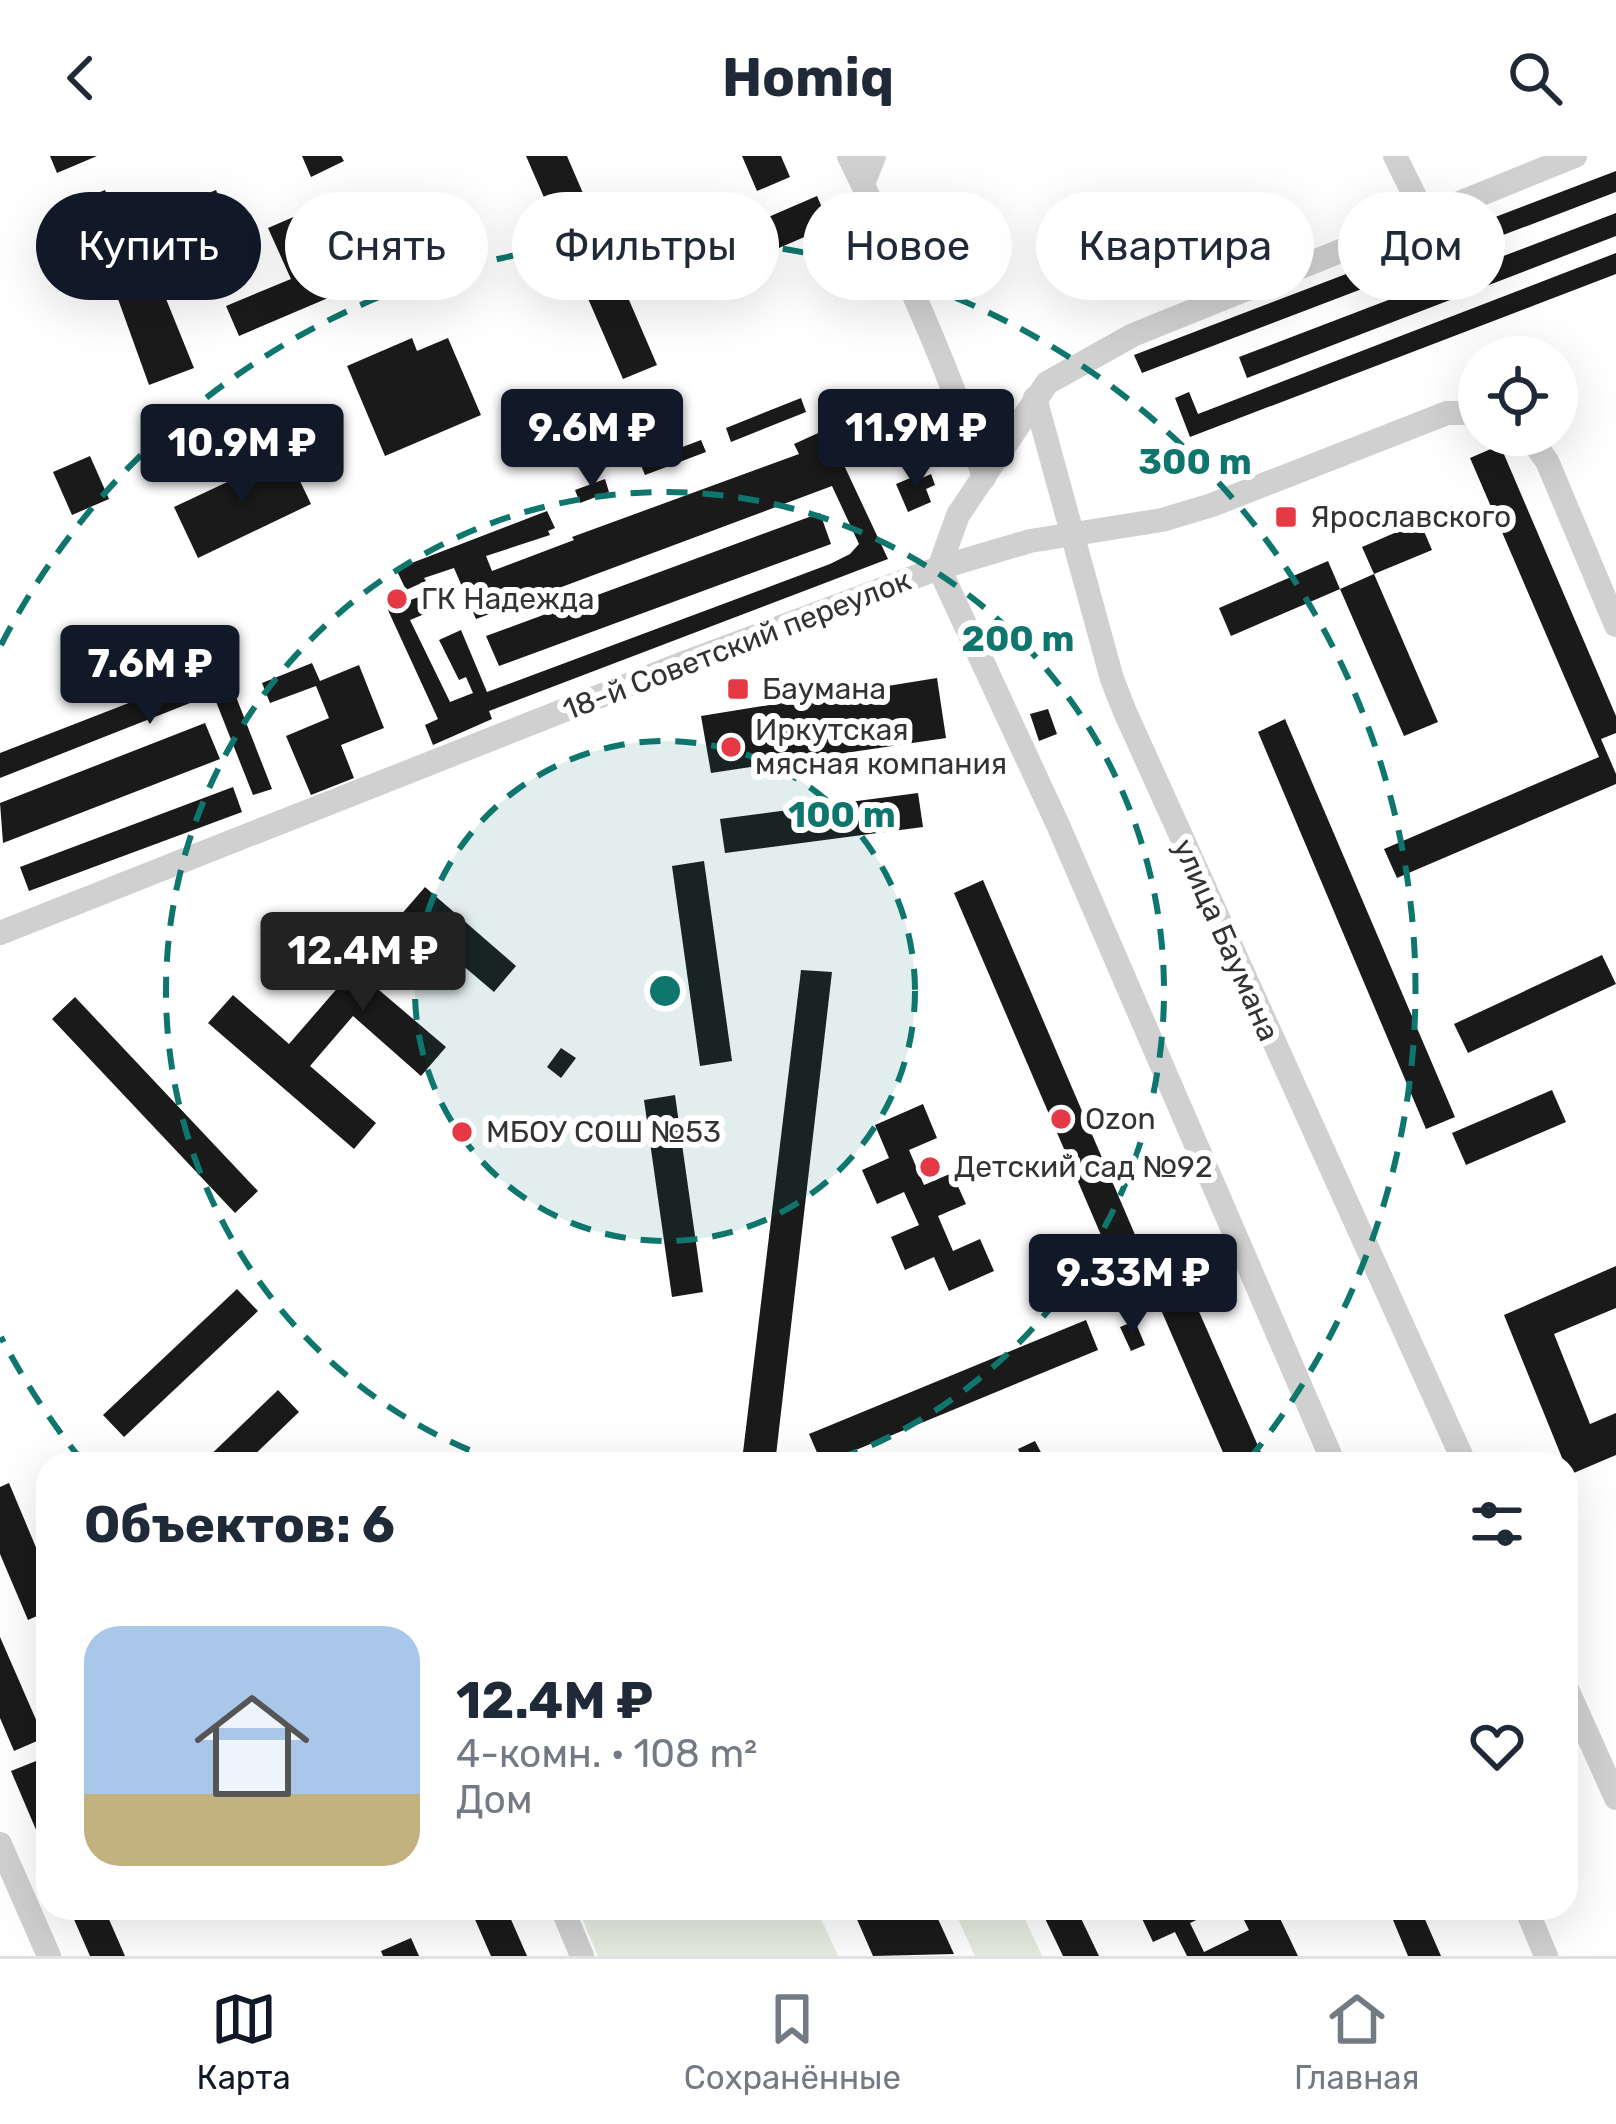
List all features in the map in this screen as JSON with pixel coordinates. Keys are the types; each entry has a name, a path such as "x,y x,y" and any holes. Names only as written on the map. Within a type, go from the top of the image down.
{"street":[{"path":"849,156 958,393 984,478"},
{"path":"863,184 874,156"},
{"path":"1395,156 1413,192"},
{"name":"18-й Советский переулок","path":"1483,192 1576,156"},
{"name":"18-й Советский переулок","path":"0,933 684,663 939,568 958,515 1047,383 1133,335 1338,250"},
{"name":"улица Баумана","path":"1035,398 1125,712 1460,1452"},
{"path":"1329,1452 1067,847 939,568 1030,542 1162,520 1447,413 1458,413"},
{"path":"1543,456 1616,625"},
{"path":"1578,1714 1616,1798"},
{"path":"0,1844 49,1956"},
{"path":"567,1920 582,1956"},
{"path":"1531,1920 1546,1956"}],"shaded area":[{"path":"583,1920 822,1920 838,1956 598,1956"},
{"path":"958,1920 1026,1920 1042,1956 975,1956"}],"building":[{"path":"50,156 97,156 57,173"},
{"path":"302,156 341,156 344,161 311,177"},
{"path":"526,156 567,156 583,192 542,192"},
{"path":"742,156 781,156 790,177 757,191"},
{"path":"1616,171 1616,192 1505,234 1505,213"},
{"path":"803,202 803,238 779,248 779,212"},
{"path":"1616,213 1616,236 1505,279 1505,255"},
{"path":"285,221 285,266 268,228"},
{"path":"1616,253 1616,274 1190,437 1175,398 1189,392 1198,414 1494,300 1505,300 1505,296"},
{"path":"1338,277 1338,298 1142,373 1134,355 1278,300 1314,300 1314,286"},
{"path":"285,281 285,300 324,300 239,336 226,306 261,300 261,291"},
{"path":"118,300 166,300 194,368 149,385"},
{"path":"589,300 629,300 657,365 623,379"},
{"path":"1388,300 1450,300 1247,378 1239,357"},
{"path":"412,338 417,351 448,338 481,415 385,456 347,366"},
{"path":"801,398 806,412 731,442 726,428"},
{"path":"827,429 888,559 489,711 492,719 433,745 425,725 438,719 387,608 419,597 427,613 410,620 450,702 473,693 466,677 459,680 439,640 461,630 487,692 830,564 859,544 832,486 476,619 454,568 406,590 396,569 547,511 555,528 548,531 550,535 486,556 492,571 799,454 794,444"},
{"path":"701,440 706,452 645,475 640,463"},
{"path":"287,454 311,504 198,558 174,507"},
{"path":"90,456 109,499 72,515 53,472"},
{"path":"1505,456 1616,716 1616,733 1601,739 1616,784 1397,878 1384,849 1599,757 1470,458"},
{"path":"920,474 922,478 931,474 935,485 926,489 931,502 908,512 896,484"},
{"path":"605,479 609,492 580,503 575,490"},
{"path":"820,513 831,544 499,666 486,636"},
{"path":"1420,522 1432,550 1374,574 1362,547"},
{"path":"1328,561 1340,589 1231,636 1219,608"},
{"path":"1374,574 1438,722 1404,736 1340,589"},
{"path":"312,663 320,681 359,665 384,728 341,745 354,778 311,795 286,736 329,718 316,686 270,703 262,683"},
{"path":"224,666 272,789 253,795 213,694 0,778 0,753"},
{"path":"937,678 946,738 711,773 701,716"},
{"path":"1048,709 1057,734 1039,741 1030,714"},
{"path":"1285,719 1455,1117 1426,1129 1258,732"},
{"path":"205,723 220,759 3,843 0,803"},
{"path":"233,787 242,812 29,891 20,867"},
{"path":"918,793 923,827 725,853 720,819"},
{"path":"704,861 732,1061 700,1066 672,866"},
{"path":"983,880 1142,1251 1113,1263 954,893"},
{"path":"425,887 516,966 494,992 427,935 379,990 446,1047 421,1076 353,1016 310,1066 376,1123 354,1149 208,1023 233,995 289,1044"},
{"path":"1602,955 1616,984 1468,1053 1454,1024"},
{"path":"801,970 832,972 776,1452 743,1452"},
{"path":"75,997 258,1191 235,1213 52,1019"},
{"path":"561,1048 576,1058 561,1078 547,1067"},
{"path":"1552,1090 1566,1122 1466,1165 1452,1133"},
{"path":"675,1095 703,1292 672,1297 644,1100"},
{"path":"923,1104 937,1138 909,1150 924,1185 952,1173 966,1204 938,1216 953,1251 980,1239 994,1271 949,1291 934,1257 905,1270 891,1237 919,1225 904,1192 877,1204 862,1170 889,1158 875,1125"},
{"path":"1616,1266 1616,1308 1554,1334 1590,1424 1616,1413 1616,1455 1578,1471 1578,1452 1560,1452 1504,1315"},
{"path":"1186,1282 1261,1452 1223,1452 1155,1296"},
{"path":"237,1289 258,1311 124,1437 103,1415"},
{"path":"1086,1320 1098,1350 851,1452 817,1452 809,1434"},
{"path":"1135,1321 1145,1345 1131,1351 1120,1327"},
{"path":"278,1390 299,1412 257,1452 213,1452"},
{"path":"1035,1441 1041,1452 1019,1452"},
{"path":"9,1483 36,1547 36,1616 28,1620 0,1554 0,1487"},
{"path":"0,1637 36,1720 36,1741 14,1751 0,1718"},
{"path":"36,1761 36,1830 11,1771"},
{"path":"74,1920 109,1920 125,1956 90,1956"},
{"path":"475,1920 511,1920 527,1956 491,1956"},
{"path":"857,1920 938,1920 954,1954 873,1956"},
{"path":"1046,1920 1082,1920 1099,1956 1063,1956"},
{"path":"1143,1920 1196,1920 1190,1923 1204,1952 1249,1930 1244,1920 1281,1920 1298,1956 1187,1956 1175,1932 1153,1942"},
{"path":"1393,1920 1425,1920 1441,1956 1408,1956"},
{"path":"411,1938 419,1956 383,1956 381,1951"}],"place":[{"name":"Ярославского","path":"1286,517"},
{"name":"ГК Надежда","path":"397,599"},
{"name":"Баумана","path":"738,689"},
{"name":"Иркутская мясная компания","path":"731,747"},
{"name":"Ozon","path":"1061,1119"},
{"name":"МБОУ СОШ №53","path":"462,1132"},
{"name":"Детский сад №92","path":"930,1167"}]}
